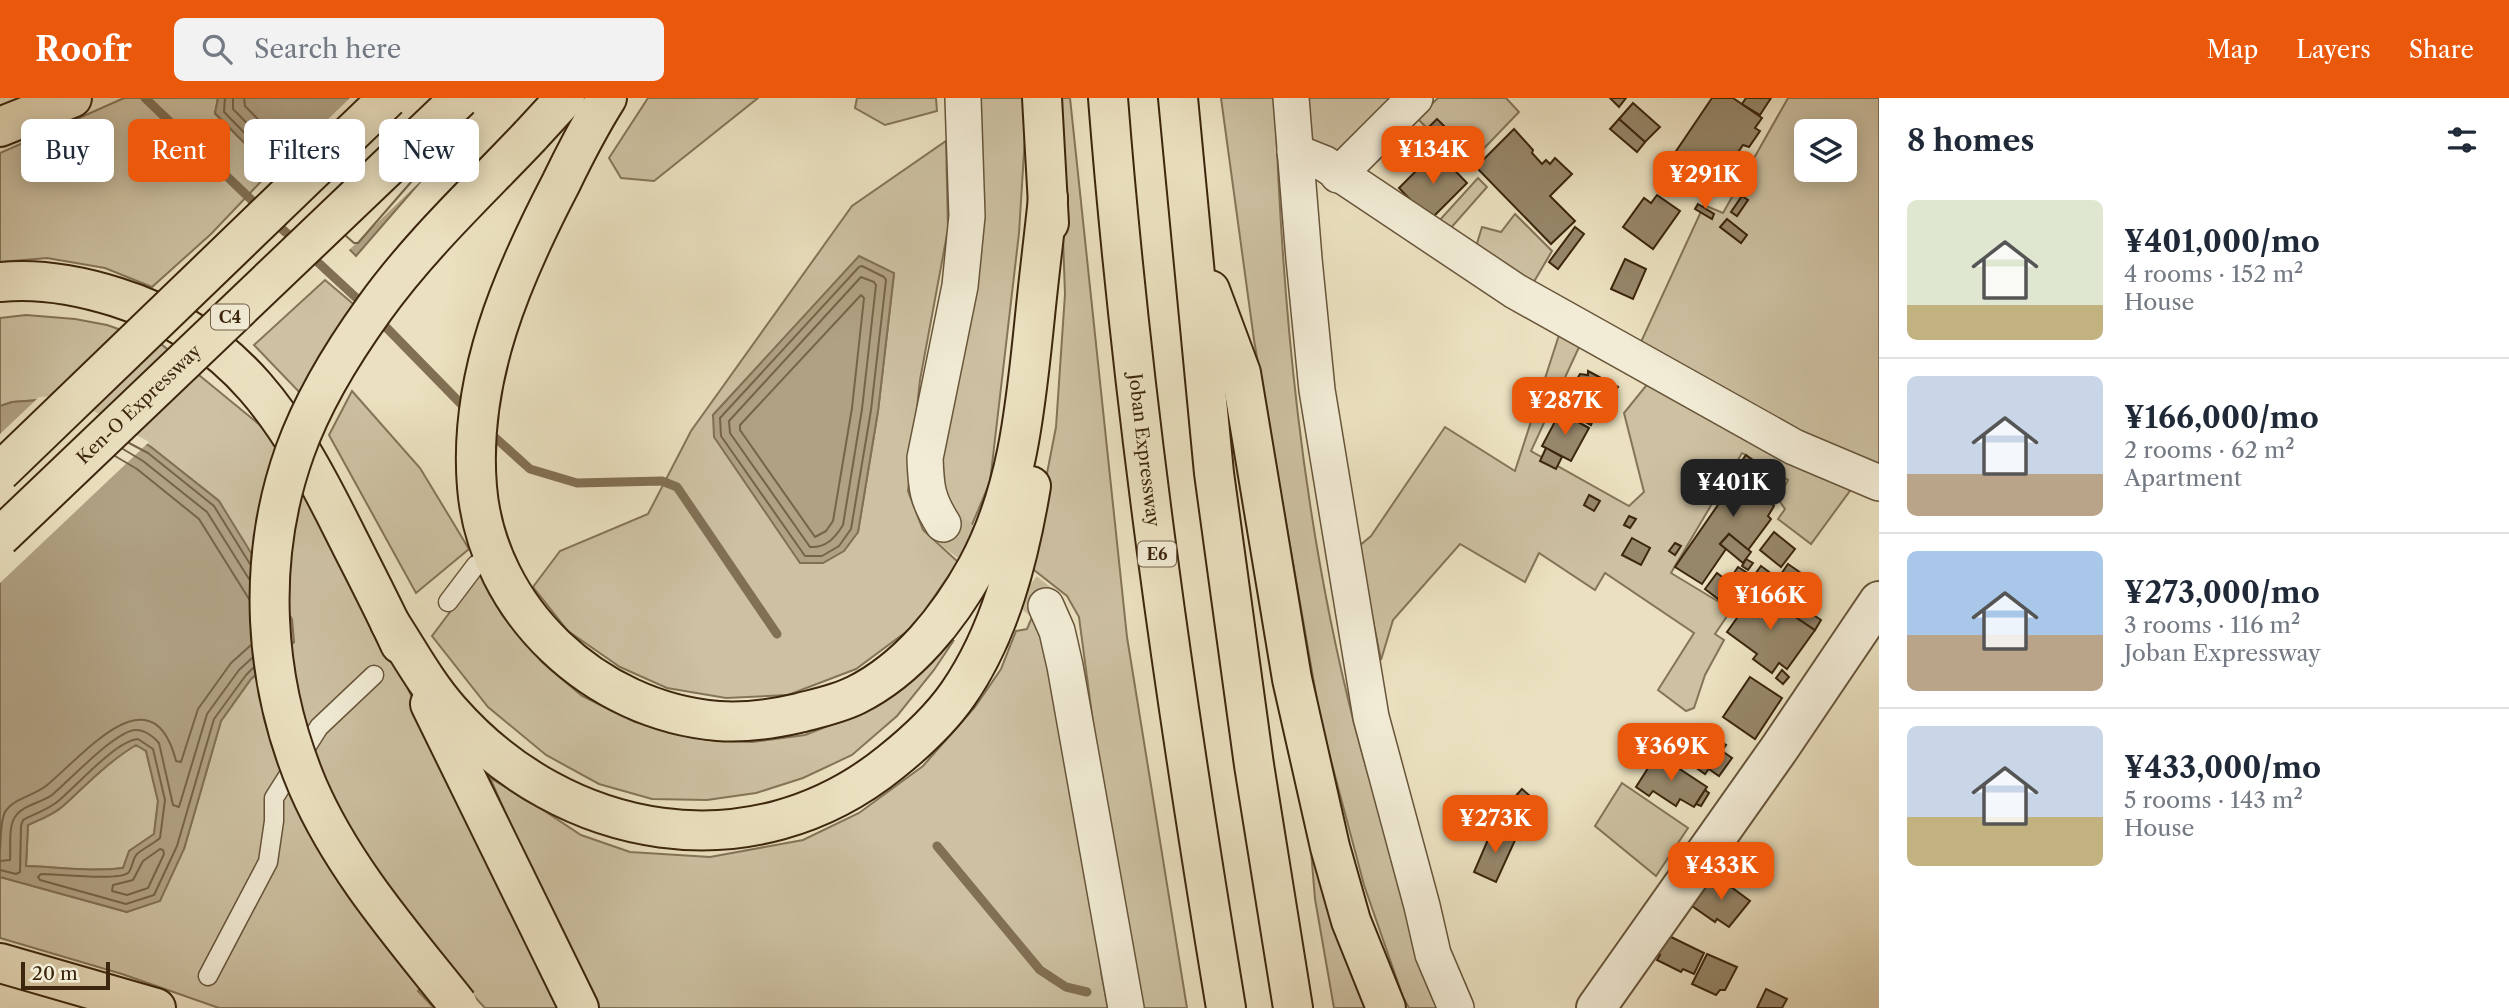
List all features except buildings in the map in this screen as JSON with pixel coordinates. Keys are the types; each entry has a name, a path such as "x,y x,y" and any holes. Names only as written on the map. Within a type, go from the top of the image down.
{"highway":[{"path":"0,127 72,98"},
{"name":"C4","path":"0,472 388,98"},
{"name":"Ken-O Expressway","path":"0,537 460,98"},
{"path":"459,1006 358,875 309,789 293,747 273,664 270,624 273,539 282,493 295,451 311,412 342,357 375,308 414,259 565,98"},
{"path":"607,98 538,225 513,283 482,383 476,425 477,490 495,559 529,620 556,649 587,674 651,706 685,716 719,721 756,720 791,715 828,706 847,698 884,677 913,653 958,599 993,533 1007,496 1028,381 1048,198"},
{"path":"390,623 422,674 449,710 480,740 536,784 606,817 664,828 714,831 786,819 852,790 900,756 936,722 958,694 996,624 1026,516 1044,397 1050,273 1042,98"},
{"name":"Joban Expressway","path":"1108,98 1148,487 1188,780 1226,1008"},
{"path":"1178,98 1216,486 1254,765 1293,1008"},
{"path":"1191,235 1241,373 1292,679 1329,847 1352,921 1386,1008"},
{"path":"0,282 54,282 92,289 169,317 197,334 226,357 255,386 281,418 307,457 579,1008"},
{"path":"7,965 63,996 97,1008"},
{"path":"7,965 156,1008"}],"street":[{"path":"943,524 931,505 926,483 925,458 960,286 967,216 963,98"},
{"path":"1291,98 1317,390 1371,717 1433,954 1456,1008"},
{"path":"1338,175 1415,98"},
{"path":"1295,152 1325,164 1515,291 1617,349 1794,447 1879,483"},
{"path":"1596,1008 1779,749 1879,601"},
{"path":"1046,606 1057,631 1065,666 1126,1008"}],"lane":[{"path":"448,602 476,565"},
{"path":"208,976 268,862 274,821 274,798 319,727 374,675"}],"shaded area":[{"path":"124,98 218,98 215,114 220,119 128,119 128,182 230,182 230,129 244,142 244,182 261,182 211,234 152,287 105,268 47,258 0,262 0,153 21,144 21,182 114,182 114,119 77,119"},
{"path":"648,98 758,98 654,181 621,178 609,158"},
{"path":"857,98 936,98 937,111 885,125 855,108"},
{"path":"977,98 1025,98 1027,104 1019,233 990,482 971,527 955,512 945,496 937,457"},
{"path":"1058,98 1070,98 1127,637 1187,1008 1134,1008 1114,881 1079,617 1067,596 1029,566 1056,427 1065,294"},
{"path":"1221,98 1275,98 1289,334 1308,491 1321,569 1354,723 1438,1008 1409,1008 1403,997 1364,885 1321,723 1254,340"},
{"path":"1304,98 1398,98 1338,161 1312,157"},
{"path":"1438,98 1506,98 1519,112 1465,168 1417,118"},
{"path":"1788,98 1879,98 1879,466 1765,418 1640,344 1704,205 1723,213"},
{"path":"946,141 948,229 920,380 908,491 923,530 958,562 914,626 856,669 788,695 726,698 667,688 620,667 568,631 533,587 560,551 648,514 691,431 852,206","holes":["859,257 894,274 878,411 858,532 713,415"]},
{"path":"1478,178 1487,187 1450,229 1438,222"},
{"path":"1515,214 1552,251 1532,285 1475,250 1482,227 1501,232"},
{"path":"325,280 358,308 302,395 254,345"},
{"path":"26,315 107,325 161,344 260,425 277,445 369,602 558,1008 485,1008 450,970 418,991 434,1008 219,1008 122,974 0,938 0,877 127,912 184,849 221,721 251,679 294,642 219,501 151,447 99,417 54,399 12,402 0,406 0,318"},
{"path":"1560,332 1580,345 1531,451 1629,506 1644,492 1624,413 1649,382 1852,488 1811,544 1778,519 1785,509 1778,499 1788,480 1742,453 1671,573 1724,605 1737,589 1742,594 1715,634 1724,640 1705,675 1694,708 1686,711 1658,690 1694,633 1605,573 1595,590 1539,553 1525,582 1460,544 1393,620 1381,660 1358,547 1371,536 1445,427 1515,471"},
{"path":"352,391 420,468 469,549 416,593 329,435"},
{"path":"481,571 501,613 542,662 582,696 635,722 707,740 752,742 805,735 861,713 918,674 954,640 897,716 852,755 803,778 756,793 707,800 652,799 599,784 546,755 488,707 432,636"},
{"path":"1035,610 1097,885 1101,972 1108,1008 598,1008 545,901 490,778 581,835 630,852 710,857 803,840 859,813 923,766 975,707 1001,669 1016,631 1027,629"},
{"path":"136,745 146,751 158,801 154,834 130,851 123,868 26,866 28,825 59,809 107,766"},
{"path":"1622,783 1688,828 1656,876 1595,826"},
{"path":"1308,814 1371,1008 1334,1008 1315,899"}],"water":[{"path":"218,98 493,98 475,119 379,119 379,182 420,182 356,256 283,182 365,182 365,119 244,119 244,142 230,128 230,119 221,119 215,113"},
{"path":"859,256 894,273 878,411 858,532 844,551 823,563 800,563 714,437 713,415"},
{"path":"54,399 99,417 151,447 219,501 292,619 294,642 251,679 221,721 184,849 160,901 127,912 0,877 0,406 12,402","holes":["136,745 146,751 158,801 154,834 129,851 123,868 26,866 28,825 59,809 126,751"]}],"pier":[{"path":"350,98 497,98 479,119 379,119 379,182 420,182 347,252 279,182 365,182 365,119 328,119"},
{"path":"55,396 100,414 149,442 0,583 0,434 39,397"}],"waterway":[{"path":"145,98 262,210"},
{"path":"274,222 298,243"},
{"path":"310,255 364,305"},
{"path":"379,320 467,410"},
{"path":"489,432 530,469 577,483 662,481 677,487 777,634"},
{"path":"937,846 1040,970 1066,987 1087,992"}],"tunnel":[{"path":"943,524 1046,606"}]}
